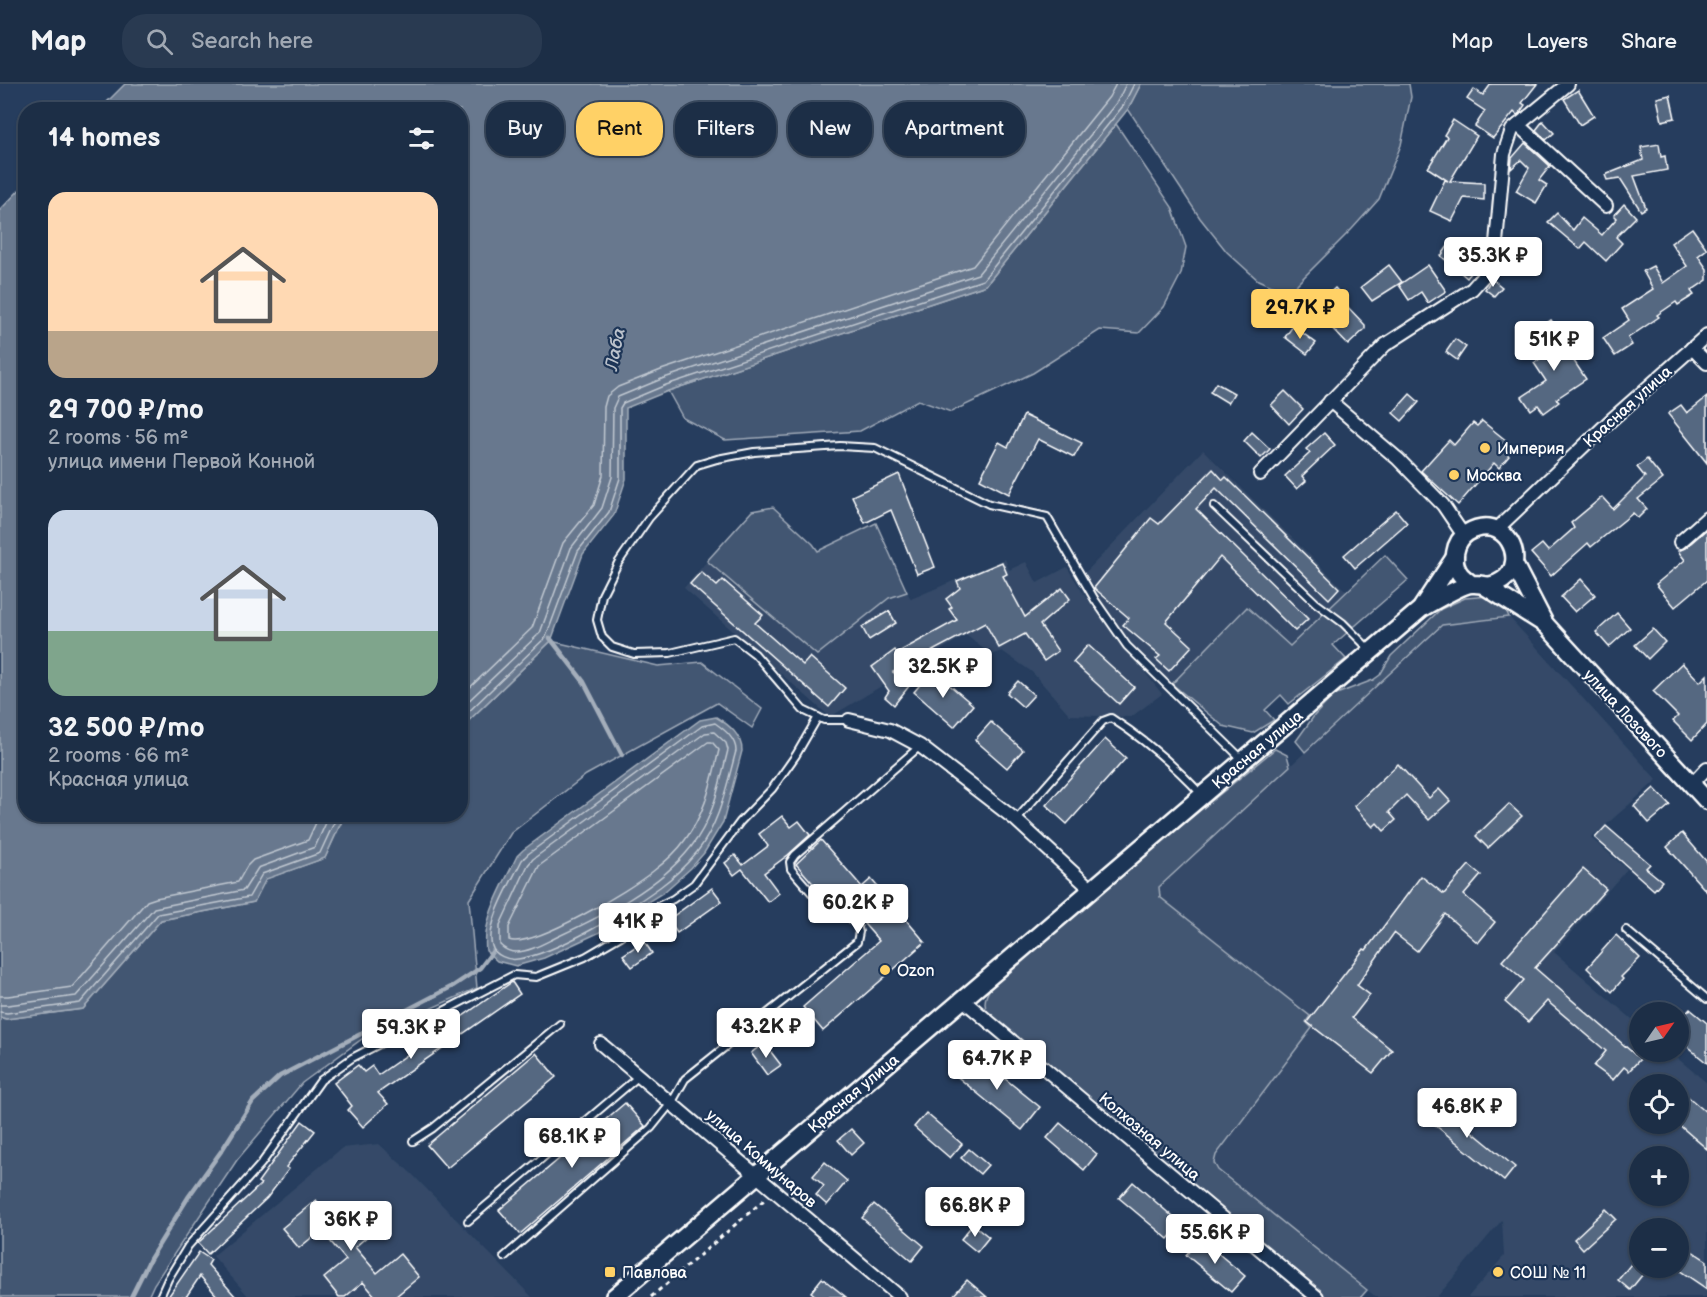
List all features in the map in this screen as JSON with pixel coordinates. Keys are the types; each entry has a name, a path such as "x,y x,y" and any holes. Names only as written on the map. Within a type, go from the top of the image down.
{"street":[{"path":"1260,474 1385,345 1472,289 1488,271 1495,254 1504,154 1512,130 1568,84"},
{"path":"1518,125 1606,206"},
{"name":"Красная улица","path":"1497,529 1611,420 1707,335"},
{"path":"1692,348 1707,363"},
{"path":"1330,401 1398,459 1436,497 1464,536 1477,528 1488,526 1497,529 1509,539 1514,551 1514,564"},
{"path":"1680,543 1707,518"},
{"name":"Красная улица","path":"614,1297 1422,608 1455,558 1458,543 1464,536"},
{"path":"1455,558 1460,574 1479,585"},
{"name":"Красная улица","path":"1422,608 1479,585 1504,580 1514,564"},
{"name":"улица Лозового","path":"1514,564 1546,625 1707,801"},
{"name":"улица Лозового","path":"1479,585 1546,625"},
{"path":"849,720 891,730 920,746 1016,820 1092,890"},
{"path":"1692,784 1707,768"},
{"name":"Колхозная улица","path":"963,1000 1317,1297"},
{"name":"улица Коммунаров","path":"602,1044 900,1297"}],"lane":[{"path":"849,720 824,720 803,710 755,654 734,638 670,653 634,654 612,647 602,637 597,620 602,595 618,563 649,518 698,465 754,452 840,446 875,448 989,504 1047,517 1095,600 1127,646 1244,760"},
{"path":"1214,506 1316,603 1343,623 1372,651"},
{"path":"160,1297 188,1246 261,1164 321,1080 352,1058 514,975 536,977 585,957 621,936 640,915 673,899 694,884 740,822 772,789 796,755 818,717"},
{"path":"1016,820 1103,721 1111,718 1188,779 1203,795"},
{"path":"504,1257 651,1128 672,1102 685,1079 856,942 859,932 856,925 837,904 818,900 791,869 790,862 795,855 920,746"},
{"path":"1626,930 1707,999"},
{"path":"413,1142 560,1024"},
{"path":"468,1221 639,1076"}],"path":[{"path":"651,1297 774,1191"}],"shaded area":[{"path":"1141,84 1409,84 1411,97 1401,145 1379,199 1288,293 1258,280 1227,252 1200,218 1128,109"},
{"path":"1116,124 1172,207 1186,247 1181,274 1164,307 1139,333 1100,330 1033,373 951,412 918,400 860,431 725,440 683,418 668,391 986,285"},
{"path":"1203,450 1348,593 1290,647 1247,607 1172,684 1131,643 1097,598 1085,573"},
{"path":"773,507 818,551 876,523 907,592 889,598 817,655 707,561 752,511"},
{"path":"1385,555 1408,580 1333,645 1346,659 1289,704 1281,695 1265,710 1274,720 1253,733 1223,726 1172,684 1247,607 1290,646"},
{"path":"1005,559 1009,570 1026,562 1037,583 1067,567 1085,596 1162,694 1131,717 1070,715 1032,672 1002,651 991,655 966,635 830,717 684,588 707,561 817,655 889,598 907,592 911,599"},
{"path":"1490,596 1504,606 1509,617 1442,625 1305,752 1296,741 1314,716 1334,695 1380,675 1391,656 1441,609 1465,598"},
{"path":"1509,617 1657,780 1591,838 1627,869 1554,952 1629,1016 1629,1062 1682,1062 1707,1083 1707,1297 1468,1297 1504,1256 1502,1220 1437,1297 1376,1297 1217,1170 1214,1163 1216,1155 1312,1028 1160,897 1159,887 1443,625"},
{"path":"551,641 658,666 702,662 762,709 752,728 717,703 586,775 511,833 469,900 477,988 362,1039 302,1083 237,1160 154,1284 148,1297 0,1297 0,1018 83,1009 161,920 254,902 265,879 325,858 342,822 468,822 468,721"},
{"path":"1275,749 1287,755 1290,766 1159,887 1160,897 1310,1016 1306,1022 1312,1028 1216,1155 1214,1163 1218,1170 1367,1290 1361,1297 1321,1297 988,1014 985,1003 988,992 1002,973"},
{"path":"379,1144 412,1174 532,1297 249,1297 213,1256 342,1148"}],"water":[{"name":"Лаба","path":"125,84 1141,84 1128,109 986,285 668,391 626,408 626,479 614,515 583,554 551,641 468,721 468,102 107,102"},
{"path":"18,191 18,822 341,822 325,858 266,879 254,902 161,920 83,1009 6,1019 0,1017 0,210"},
{"path":"716,717 737,735 742,751 723,822 704,853 691,868 664,892 598,933 544,958 516,966 497,961 486,951 490,914 517,856 700,720"}],"building":[{"path":"1491,84 1537,84 1522,103 1525,105 1519,114 1514,112 1493,138 1475,126 1485,111 1467,99 1474,89 1483,95"},
{"path":"1578,90 1594,116 1580,125 1564,99"},
{"path":"1670,95 1675,118 1662,121 1657,98"},
{"path":"1453,120 1477,136 1450,181 1484,183 1484,200 1464,198 1452,221 1430,211 1445,180 1448,181 1428,168 1447,137 1444,135"},
{"path":"1543,121 1554,133 1546,140 1536,130"},
{"path":"1525,143 1550,166 1539,180 1547,185 1536,203 1516,191 1529,168 1521,160 1511,169 1512,158"},
{"path":"1659,144 1661,157 1665,156 1667,170 1634,176 1646,208 1641,211 1620,178 1607,180 1605,175 1643,160 1641,147"},
{"path":"1624,204 1636,217 1616,237 1622,243 1606,261 1586,242 1580,249 1548,222 1557,213 1573,230 1582,218 1602,235 1617,218 1614,215"},
{"path":"1692,228 1707,249 1698,256 1707,269 1707,280 1691,291 1694,295 1678,305 1676,302 1628,338 1632,345 1615,356 1603,338 1629,320 1622,309 1653,289 1643,271 1653,266 1663,283 1687,266 1671,243"},
{"path":"1448,246 1475,268 1467,278 1441,256"},
{"path":"1389,265 1402,282 1372,301 1361,287"},
{"path":"1428,265 1446,291 1428,303 1421,292 1409,300 1399,285"},
{"path":"1492,279 1502,287 1494,296 1485,289"},
{"path":"1335,288 1345,299 1342,301 1365,325 1365,329 1348,345 1329,325 1327,328 1304,303 1318,290 1324,298"},
{"path":"1551,320 1563,337 1560,340 1586,379 1556,399 1559,402 1544,413 1538,405 1531,410 1522,397 1546,381 1534,363 1552,351 1537,330"},
{"path":"1293,326 1316,343 1307,354 1285,337"},
{"path":"1455,339 1466,347 1457,360 1446,352"},
{"path":"1216,383 1234,393 1228,403 1210,392"},
{"path":"1285,391 1303,409 1289,424 1271,405"},
{"path":"1410,394 1419,402 1402,421 1393,413"},
{"path":"1707,397 1707,463 1668,414 1681,405 1687,413"},
{"path":"1024,415 1082,443 1074,457 1038,439 1009,494 980,479 999,442 1008,447"},
{"path":"1482,421 1513,446 1506,453 1509,456 1499,468 1494,463 1458,505 1421,471 1449,440 1454,445 1473,423 1477,426"},
{"path":"1252,432 1270,449 1261,458 1244,441"},
{"path":"1324,433 1335,445 1302,476 1306,481 1297,489 1285,476 1310,453 1306,449"},
{"path":"1647,459 1663,479 1638,499 1647,509 1638,518 1633,513 1591,547 1588,543 1551,576 1531,553 1542,544 1548,551 1574,528 1571,523 1602,497 1613,509 1645,477 1637,467"},
{"path":"1213,469 1223,480 1226,477 1339,588 1329,599 1216,488 1196,509 1308,619 1295,631 1220,557 1166,622 1192,646 1169,671 1156,659 1160,656 1123,625 1129,618 1094,588 1151,518 1159,524"},
{"path":"899,474 935,567 917,574 891,510 865,523 852,496"},
{"path":"1396,510 1407,523 1355,568 1344,555"},
{"path":"1707,529 1707,580 1675,607 1656,584 1685,560 1678,551 1685,548"},
{"path":"1002,562 1007,574 1003,576 1025,617 1062,588 1070,599 1040,625 1058,651 1044,661 1025,634 999,648 985,623 893,672 910,685 894,705 885,697 889,691 872,667 895,650 897,653 957,620 949,609 952,607 946,599 960,588 957,581"},
{"path":"701,572 717,586 723,580 763,615 755,623 803,665 810,657 845,688 829,707 690,584"},
{"path":"1581,579 1595,595 1575,612 1561,597"},
{"path":"889,611 896,623 869,640 862,627"},
{"path":"1617,613 1630,628 1609,647 1596,632"},
{"path":"1653,629 1665,642 1648,659 1635,645"},
{"path":"1088,645 1134,687 1119,704 1073,662"},
{"path":"1682,663 1700,682 1707,675 1707,724 1692,740 1673,721 1678,716 1653,691"},
{"path":"932,670 973,705 954,727 914,692"},
{"path":"1018,681 1034,695 1023,707 1007,693"},
{"path":"991,722 1023,750 1007,768 975,740"},
{"path":"1105,739 1126,758 1067,824 1046,805"},
{"path":"1398,764 1429,798 1439,789 1450,801 1429,820 1406,795 1389,812 1396,820 1384,831 1377,823 1373,827 1354,806"},
{"path":"1654,788 1670,805 1649,823 1634,806"},
{"path":"1509,804 1522,816 1488,848 1476,836"},
{"path":"782,816 791,827 799,821 810,835 764,873 779,893 768,902 742,869 734,875 725,863 735,855 743,865 768,846 759,834"},
{"path":"1606,826 1650,864 1646,868 1662,881 1654,890 1595,838"},
{"path":"1682,833 1707,862 1707,892 1667,847"},
{"path":"821,840 862,887 871,879 925,942 823,1031 803,1007 879,941 832,887 823,895 796,864"},
{"path":"1469,865 1481,875 1464,895 1495,922 1478,943 1445,914 1417,951 1394,933 1357,985 1370,995 1352,1018 1392,1050 1373,1073 1307,1022 1364,949 1366,950 1421,876 1444,894"},
{"path":"1583,869 1606,889 1535,968 1629,1049 1629,1062 1637,1062 1629,1071 1624,1067 1613,1080 1594,1066 1606,1051 1547,1001 1528,1022 1505,1002 1524,980 1502,961"},
{"path":"712,888 722,901 677,933 668,920"},
{"path":"1616,935 1640,958 1621,977 1623,979 1612,992 1587,968"},
{"path":"644,941 652,953 632,967 623,955"},
{"path":"512,982 520,994 378,1093 388,1104 363,1127 348,1110 352,1106 334,1083 358,1065 364,1072 372,1066 378,1075"},
{"path":"1689,1010 1707,1023 1707,1063 1689,1048"},
{"path":"764,1043 781,1065 767,1075 751,1053"},
{"path":"972,1052 1040,1107 1022,1130 954,1074"},
{"path":"536,1053 556,1077 447,1168 427,1145"},
{"path":"1689,1097 1707,1113 1707,1149 1689,1133"},
{"path":"1431,1098 1515,1167 1504,1181 1419,1112"},
{"path":"625,1103 645,1126 520,1234 499,1210"},
{"path":"926,1113 962,1144 950,1158 914,1127"},
{"path":"302,1121 315,1131 286,1167 289,1169 267,1198 208,1254 198,1243 261,1184 258,1182"},
{"path":"1060,1123 1097,1154 1084,1170 1047,1138"},
{"path":"851,1129 864,1143 851,1155 838,1140"},
{"path":"969,1149 988,1165 980,1174 961,1158"},
{"path":"825,1162 847,1181 827,1205 816,1195 824,1186 813,1176"},
{"path":"1133,1182 1181,1224 1168,1239 1119,1198"},
{"path":"316,1200 336,1224 358,1205 377,1228 355,1247 377,1273 400,1254 419,1277 395,1297 376,1297 363,1282 345,1297 339,1297 324,1278 346,1260 321,1230 299,1248 282,1228"},
{"path":"874,1204 924,1246 912,1261 862,1218"},
{"path":"1606,1209 1616,1219 1583,1249 1574,1239"},
{"path":"973,1224 989,1237 977,1252 961,1239"},
{"path":"1200,1238 1245,1276 1231,1292 1186,1255"},
{"path":"1692,1251 1707,1261 1707,1289 1689,1277 1689,1255"},
{"path":"199,1252 211,1260 208,1265 236,1297 218,1297 200,1276 186,1297 168,1297"},
{"path":"1629,1266 1629,1278 1640,1278 1630,1290 1618,1280"},
{"path":"822,1278 846,1297 817,1297 811,1292"},
{"path":"967,1280 987,1297 952,1297"}],"waterway":[{"path":"550,638 584,682 622,755"},
{"path":"131,1297 150,1259 189,1196 253,1101 280,1076 453,986 480,968 492,952"}],"place":[{"name":"Империя","path":"1485,448"},
{"name":"Москва","path":"1454,475"},
{"name":"Ozon","path":"885,970"},
{"name":"Павлова","path":"610,1272"},
{"name":"СОШ № 11","path":"1498,1272"}]}
